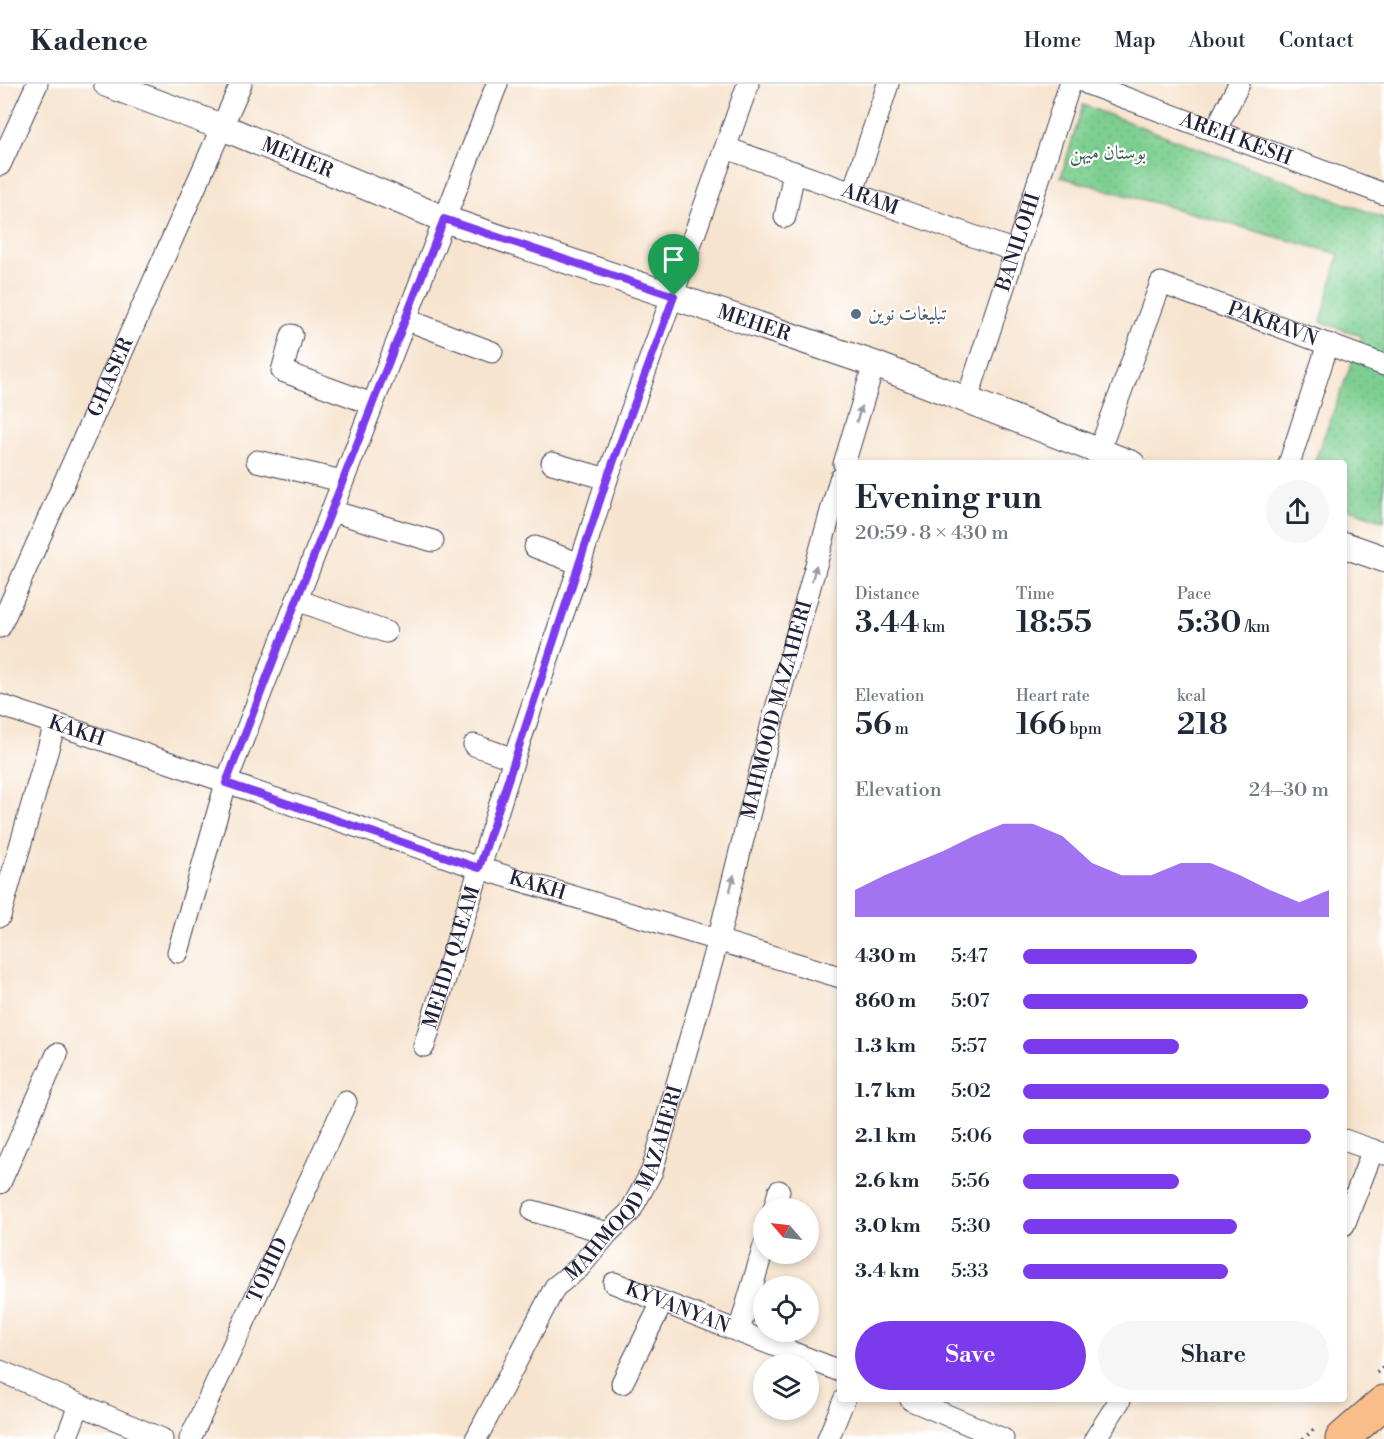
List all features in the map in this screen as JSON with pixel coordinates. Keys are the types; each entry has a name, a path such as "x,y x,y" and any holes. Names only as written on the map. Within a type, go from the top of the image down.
{"main road":[{"path":"1342,1439 1384,1402"}],"street":[{"path":"0,165 37,84"},
{"name":"MEHER","path":"107,84 222,127 444,219 874,364 1117,459"},
{"name":"GHASER","path":"0,627 241,84"},
{"path":"178,952 226,783 497,84"},
{"name":"MEHDI QAEAM","path":"424,1046 514,759 607,479 748,84"},
{"path":"853,192 888,84"},
{"name":"BANILOHI","path":"967,400 1070,84"},
{"name":"AREH KESH","path":"1088,84 1384,194"},
{"path":"1215,131 1239,84"},
{"name":"ARAM","path":"726,148 1015,251"},
{"path":"784,217 794,172"},
{"name":"PAKRAVN","path":"1117,459 1161,283 1384,365"},
{"path":"405,319 492,352"},
{"path":"292,335 282,371 372,404"},
{"path":"1290,460 1328,344"},
{"path":"845,460 874,364"},
{"path":"257,461 342,481"},
{"path":"552,463 607,479"},
{"name":"MAHMOOD MAZAHERI","path":"476,1439 555,1287 579,1268 608,1233 630,1212 652,1171 718,940 773,719 837,490"},
{"path":"331,511 433,541"},
{"path":"1347,546 1384,559"},
{"path":"535,547 580,564"},
{"path":"297,600 386,632"},
{"name":"KAKH","path":"0,705 479,868 837,976"},
{"path":"0,916 55,724"},
{"path":"474,745 514,759"},
{"path":"0,1183 57,1054"},
{"name":"TOHID","path":"190,1439 346,1102"},
{"path":"1347,1141 1378,1152 1347,1219"},
{"path":"533,1211 608,1233"},
{"path":"739,1331 759,1264"},
{"name":"KYVANYAN","path":"614,1282 837,1370"},
{"path":"622,1383 662,1302"},
{"path":"0,1371 162,1439"},
{"path":"828,1439 843,1402"},
{"path":"918,1402 1003,1439"},
{"path":"1095,1439 1119,1402"},
{"path":"66,1439 79,1405"}],"green space":[{"name":"بوستان میهن","path":"1083,105 1384,218 1384,521 1347,508 1347,460 1315,460 1362,336 1321,322 1339,254 1061,177"}],"place":[{"name":"تبلیغات نوین","path":"856,314"}],"route":[{"path":"444,219 674,296 607,479 479,868 226,783 444,219"}]}
